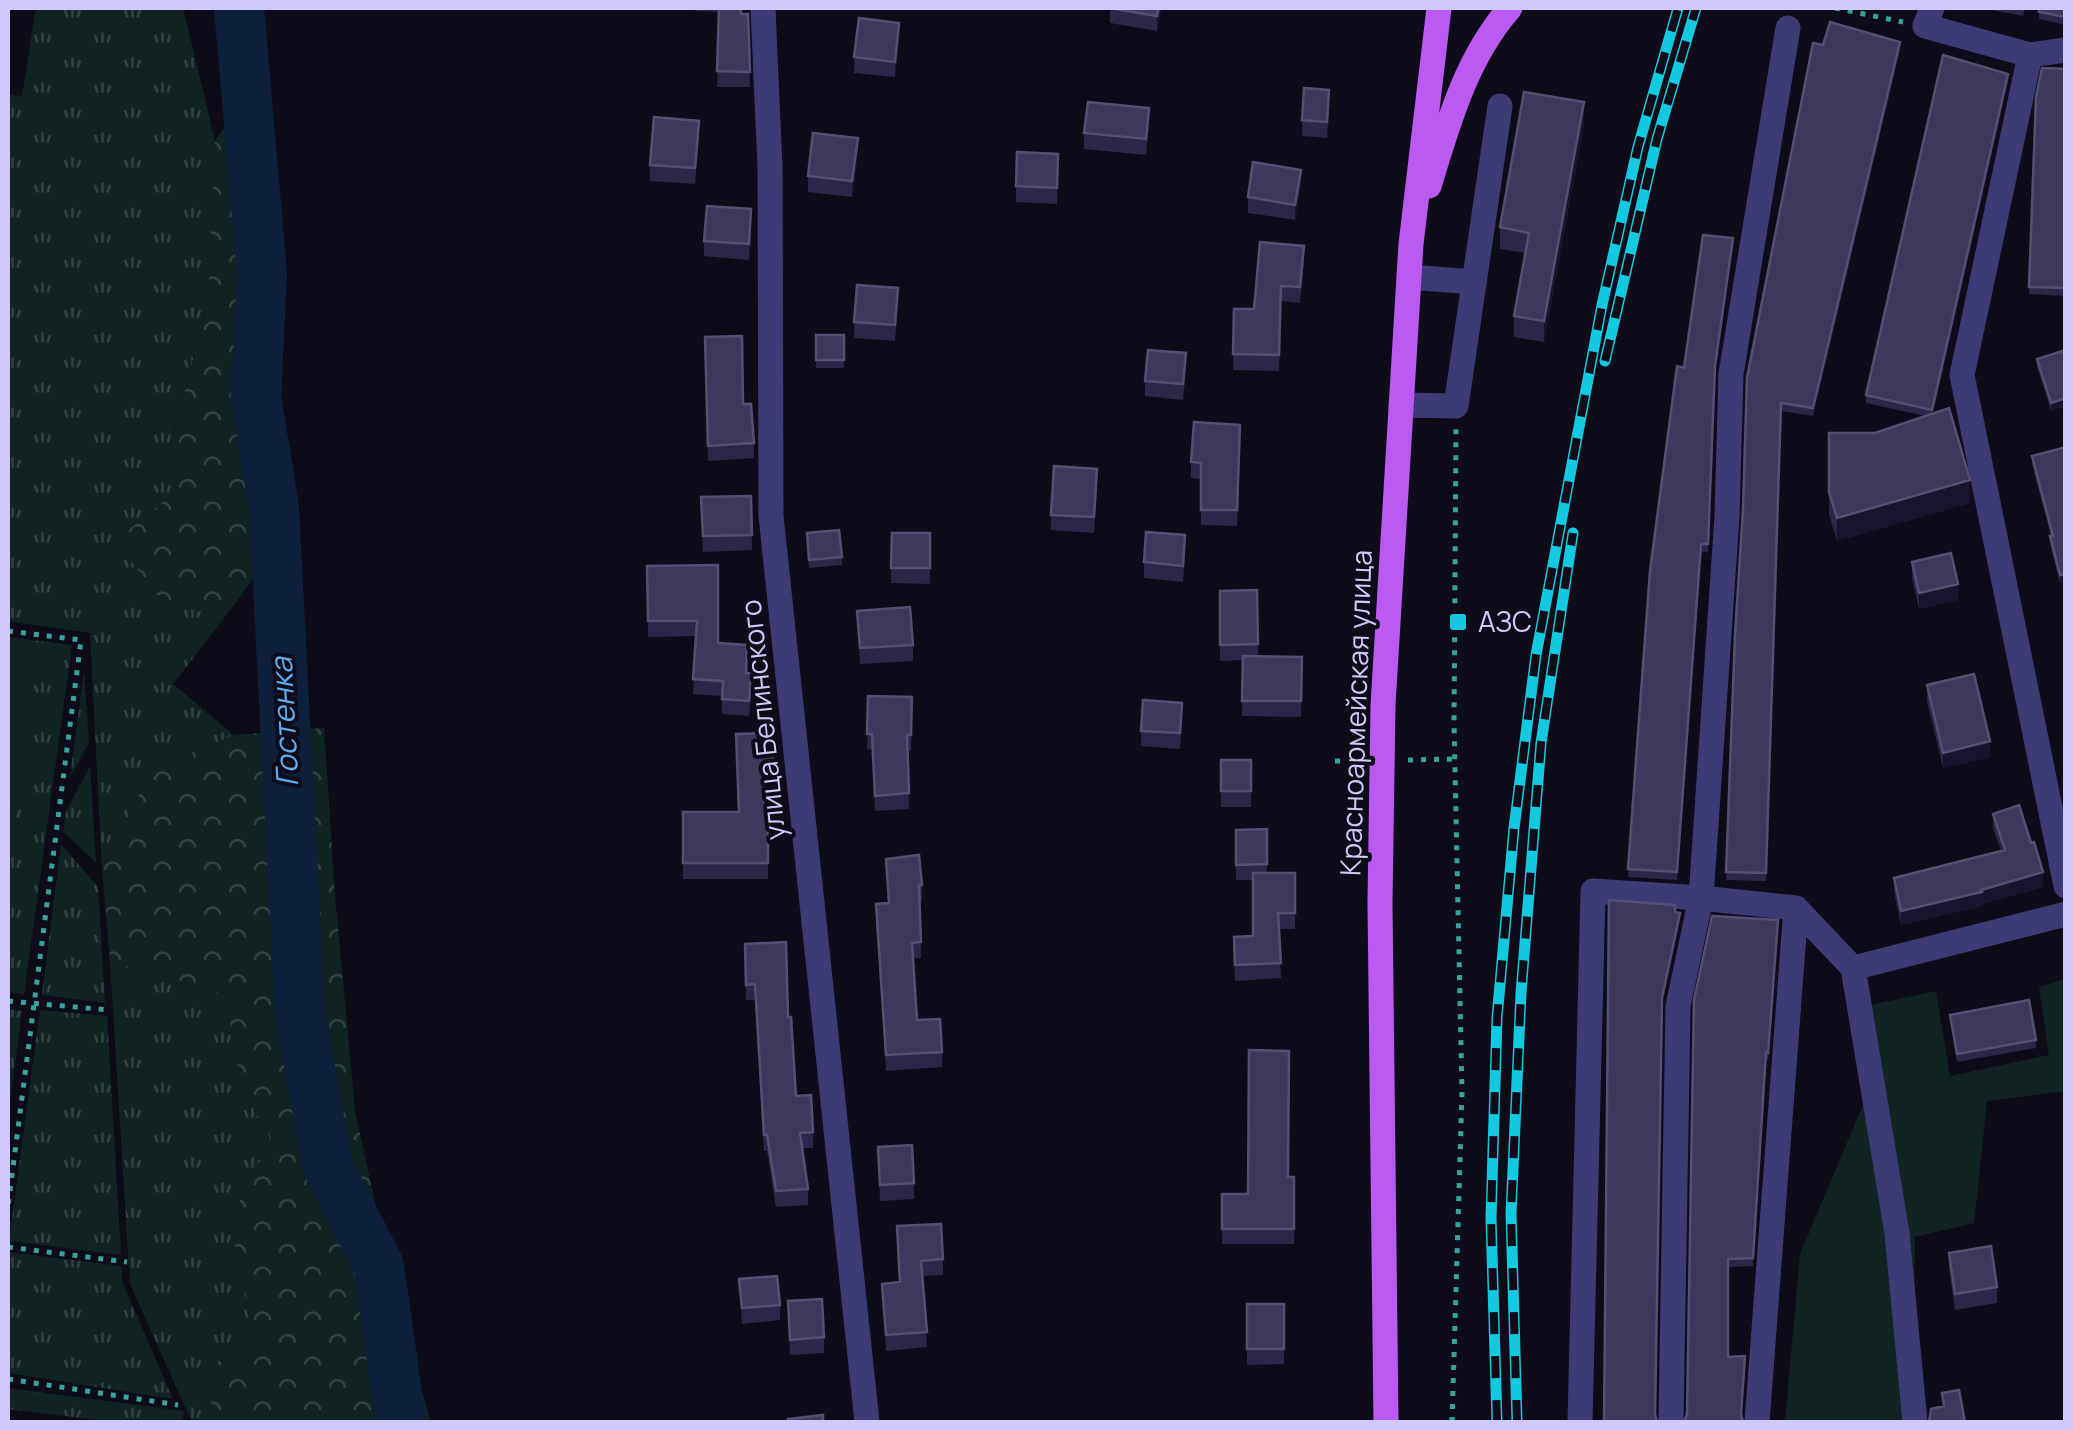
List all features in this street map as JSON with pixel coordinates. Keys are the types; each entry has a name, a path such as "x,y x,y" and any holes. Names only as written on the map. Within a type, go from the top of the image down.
{"main road":[{"name":"Красноармейская улица","path":"1386,1422 1380,903 1383,704 1410,244 1440,8"},
{"path":"1410,244 1449,121 1472,64 1510,8"}],"street":[{"name":"улица Белинского","path":"764,8 770,168 771,516 867,1422"},
{"path":"1929,17 2030,55 2066,50"},
{"path":"1671,1422 1678,1006 1701,898 1727,516 1731,374 1788,28"},
{"path":"2030,55 1962,375 2066,886"},
{"path":"1401,405 1456,406 1500,106"},
{"path":"1409,277 1474,282"},
{"path":"1580,1422 1594,891 1796,908 1854,968 1897,1233 1915,1422"},
{"path":"1757,1422 1796,908"},
{"path":"1854,968 2066,914"}],"path":[{"path":"1835,8 1929,17"},
{"path":"1452,1422 1462,1092 1454,723 1456,406"},
{"path":"8,630 81,640 8,1206"},
{"path":"8,1001 109,1010"},
{"path":"8,1247 127,1262"},
{"path":"8,1378 178,1404"}],"green space":[{"path":"36,8 183,8 215,141 208,304 170,445 178,490 163,602 225,617 173,684 234,735 151,770 102,869 90,633 8,621 8,94 22,96"},
{"path":"241,103 261,568 225,617 163,602 115,541 178,490 170,446 208,304 215,141"},
{"path":"8,637 72,645 24,994 8,992 8,855 34,662 8,657"},
{"path":"8,657 34,661 8,855"},
{"path":"84,670 89,743 70,777"},
{"path":"324,728 355,1111 401,1321 431,1422 215,1422 204,1365 259,1350 234,1255 242,1181 274,1146 241,1084 225,994 110,961 102,869 151,770 234,735"},
{"path":"90,766 96,863 63,831 66,811"},
{"path":"61,844 98,887 105,1003 42,995"},
{"path":"110,961 225,994 241,1084 274,1147 242,1181 234,1255 259,1350 204,1365 215,1422 192,1422 130,1284"},
{"path":"2065,979 2065,1091 1987,1101 1974,1223 1915,1237 1917,1422 1785,1422 1800,1254 1865,1100 1870,1005 1936,991 1950,1076 2049,1055 2039,987"},
{"path":"8,1009 22,1011 8,1116"},
{"path":"40,1010 107,1016 121,1255 9,1241"},
{"path":"8,1252 121,1266 123,1284 173,1399 8,1373"},
{"path":"8,1388 184,1411 182,1422 113,1422 8,1409"}],"building":[{"path":"719,8 741,8 741,14 748,14 750,72 717,71"},
{"path":"1110,8 1159,8 1157,16"},
{"path":"2039,8 2066,8 2066,17 2039,12"},
{"path":"859,18 899,23 895,62 854,57"},
{"path":"1830,22 1900,42 1813,408 1781,403 1766,873 1726,872 1747,378 1813,43 1823,45"},
{"path":"1943,55 2008,74 1932,410 1866,395"},
{"path":"2042,68 2066,69 2066,288 2029,287 2036,97"},
{"path":"1304,88 1329,90 1327,122 1302,120"},
{"path":"1524,92 1584,102 1544,321 1514,316 1529,233 1500,227"},
{"path":"1088,102 1149,108 1146,139 1084,133"},
{"path":"654,117 699,121 695,168 650,165"},
{"path":"813,133 858,138 852,181 808,176"},
{"path":"1017,152 1058,154 1057,188 1016,186"},
{"path":"1253,162 1301,170 1295,205 1248,197"},
{"path":"707,206 751,209 749,244 704,241"},
{"path":"1703,235 1733,238 1715,366 1708,544 1701,544 1677,872 1628,869 1650,571 1677,366 1684,368"},
{"path":"1260,242 1304,246 1300,287 1281,286 1279,355 1233,354 1234,309 1254,309"},
{"path":"857,285 898,288 895,325 854,322"},
{"path":"816,335 844,335 844,360 816,360"},
{"path":"742,336 743,404 751,404 754,443 708,446 705,337"},
{"path":"1148,350 1186,353 1183,384 1145,381"},
{"path":"2066,350 2066,398 2051,403 2037,359"},
{"path":"1949,408 1970,480 1837,518 1829,492 1829,433 1875,433"},
{"path":"1194,422 1240,425 1237,510 1201,510 1201,463 1191,462"},
{"path":"2066,447 2066,574 2060,575 2032,456"},
{"path":"1054,466 1097,469 1094,517 1051,515"},
{"path":"751,496 752,535 703,536 701,497"},
{"path":"839,530 842,557 809,560 807,533"},
{"path":"1146,532 1185,535 1183,566 1144,562"},
{"path":"892,533 930,533 930,568 891,568"},
{"path":"1951,553 1958,584 1919,593 1912,562"},
{"path":"718,565 718,643 747,645 749,701 722,699 723,681 693,679 697,621 648,621 647,566"},
{"path":"1257,590 1258,644 1220,645 1220,591"},
{"path":"910,607 913,645 860,648 857,611"},
{"path":"1243,656 1302,657 1301,701 1242,701"},
{"path":"1974,674 1990,741 1943,753 1927,685"},
{"path":"868,696 912,697 911,735 907,735 909,793 875,796 872,734 867,734"},
{"path":"1143,700 1182,703 1180,733 1141,731"},
{"path":"772,733 768,863 683,863 683,812 739,812 736,734"},
{"path":"1221,760 1251,760 1251,791 1221,791"},
{"path":"2019,805 2043,872 1982,892 1901,911 1894,878 2005,850 1993,814"},
{"path":"1267,829 1267,864 1236,865 1236,830"},
{"path":"919,855 921,942 912,943 917,1020 940,1019 942,1052 886,1055 876,904 889,903 886,859"},
{"path":"1253,873 1295,873 1295,913 1278,913 1281,963 1235,965 1234,937 1253,936"},
{"path":"1609,900 1675,905 1675,912 1680,913 1662,998 1657,1422 1604,1422"},
{"path":"1712,916 1778,920 1753,1258 1728,1259 1728,1357 1745,1356 1743,1422 1684,1422 1694,1000"},
{"path":"786,942 796,1096 811,1095 813,1132 800,1133 808,1189 776,1191 764,1135 755,984 746,985 745,944"},
{"path":"2029,1000 2036,1040 1957,1054 1950,1015"},
{"path":"1249,1050 1289,1051 1288,1177 1294,1177 1294,1229 1222,1229 1222,1194 1248,1194"},
{"path":"912,1145 914,1183 880,1185 878,1147"},
{"path":"941,1224 943,1259 921,1261 927,1332 886,1335 882,1284 900,1282 897,1226"},
{"path":"1991,1246 1997,1287 1955,1294 1949,1253"},
{"path":"777,1276 780,1305 742,1308 739,1279"},
{"path":"822,1299 824,1337 790,1340 788,1301"},
{"path":"1247,1304 1284,1304 1284,1349 1247,1349"},
{"path":"1959,1390 1965,1422 1929,1422 1931,1409 1944,1406 1942,1393"},
{"path":"823,1415 823,1422 788,1422 788,1419"}],"waterway":[{"name":"Гостенка","path":"239,8 262,274 256,398 274,507 300,1014 328,1167 379,1266 401,1422"}],"railway":[{"path":"1497,1422 1491,1218 1497,1018 1514,828 1536,655 1602,305 1638,147 1678,8"},
{"path":"1605,361 1657,139 1696,8"},
{"path":"1517,1422 1511,1213 1521,993 1541,743 1573,533"}],"place":[{"name":"АЗС","path":"1458,622"}]}
